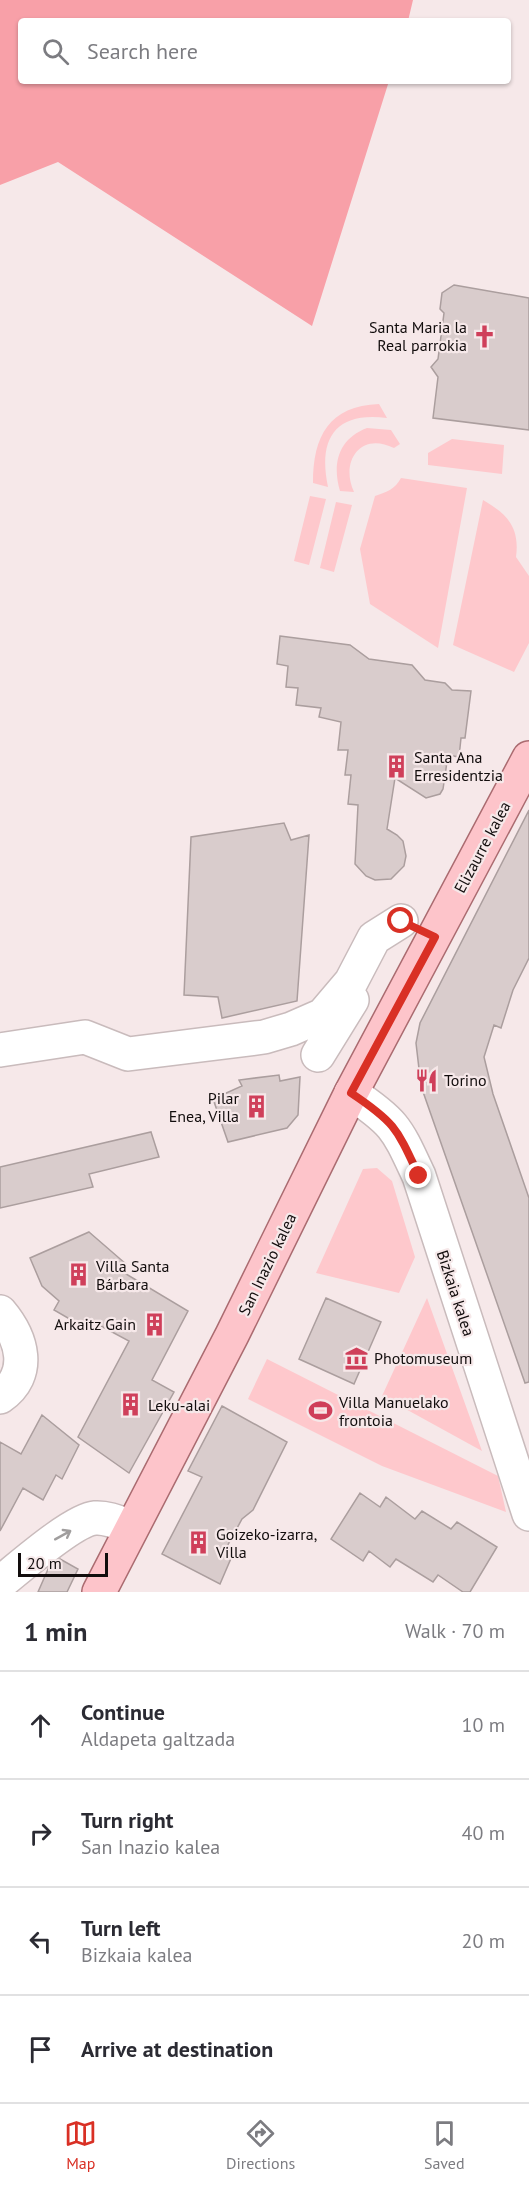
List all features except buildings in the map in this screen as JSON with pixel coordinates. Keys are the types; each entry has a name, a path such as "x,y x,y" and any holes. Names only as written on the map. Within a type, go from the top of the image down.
{"main road":[{"name":"Elizaurre kalea","path":"435,937 529,758"},
{"name":"San Inazio kalea","path":"99,1592 232,1335 351,1093 435,937"}],"street":[{"path":"401,921 435,937"},
{"path":"0,1050 85,1037 128,1054 264,1037 323,1015 351,982 374,938 401,921"},
{"path":"318,1055 401,921"},
{"name":"Bizkaia kalea","path":"351,1093 385,1115 397,1129 419,1176 529,1514"},
{"path":"0,1312 13,1328 20,1342 22,1360 8,1392 0,1397"},
{"path":"0,1583 49,1542 94,1518 117,1521 131,1527"}],"shaded area":[{"path":"0,0 413,0 409,18 18,18 18,84 388,84 312,326 58,162 0,185"},
{"path":"379,404 387,418 354,419 342,424 334,432 328,443 326,455 325,470 328,487 313,483 316,451 327,427 336,417 348,411"},
{"path":"367,428 391,430 400,444 394,448 371,443 356,452 350,470 350,481 354,492 340,491 337,462 340,454 349,439"},
{"path":"452,439 504,445 502,474 428,465 428,453"},
{"path":"401,478 467,488 438,648 370,604 360,549 375,496 390,490"},
{"path":"310,496 326,499 309,565 294,561"},
{"path":"483,500 510,522 516,537 516,557 529,576 529,643 514,672 453,645"},
{"path":"336,502 352,505 334,572 320,568"},
{"path":"377,1168 392,1181 415,1257 399,1293 316,1273 363,1169"},
{"path":"427,1298 482,1451 382,1396"},
{"path":"267,1359 498,1476 506,1512 382,1466 248,1399"}],"place":[{"name":"Santa Maria la Real parrokia","path":"485,336"},
{"name":"Santa Ana Erresidentzia","path":"396,766"},
{"name":"Torino","path":"426,1080"},
{"name":"Pilar Enea, Villa","path":"257,1107"},
{"name":"Villa Santa Bárbara","path":"78,1275"},
{"name":"Arkaitz Gain","path":"154,1324"},
{"name":"Photomuseum","path":"356,1358"},
{"name":"Leku-alai","path":"130,1405"},
{"name":"Villa Manuelako frontoia","path":"321,1411"},
{"name":"Goizeko-izarra, Villa","path":"198,1543"}],"route":[{"path":"401,921 435,937 351,1093 385,1115 397,1129 419,1176"}]}
